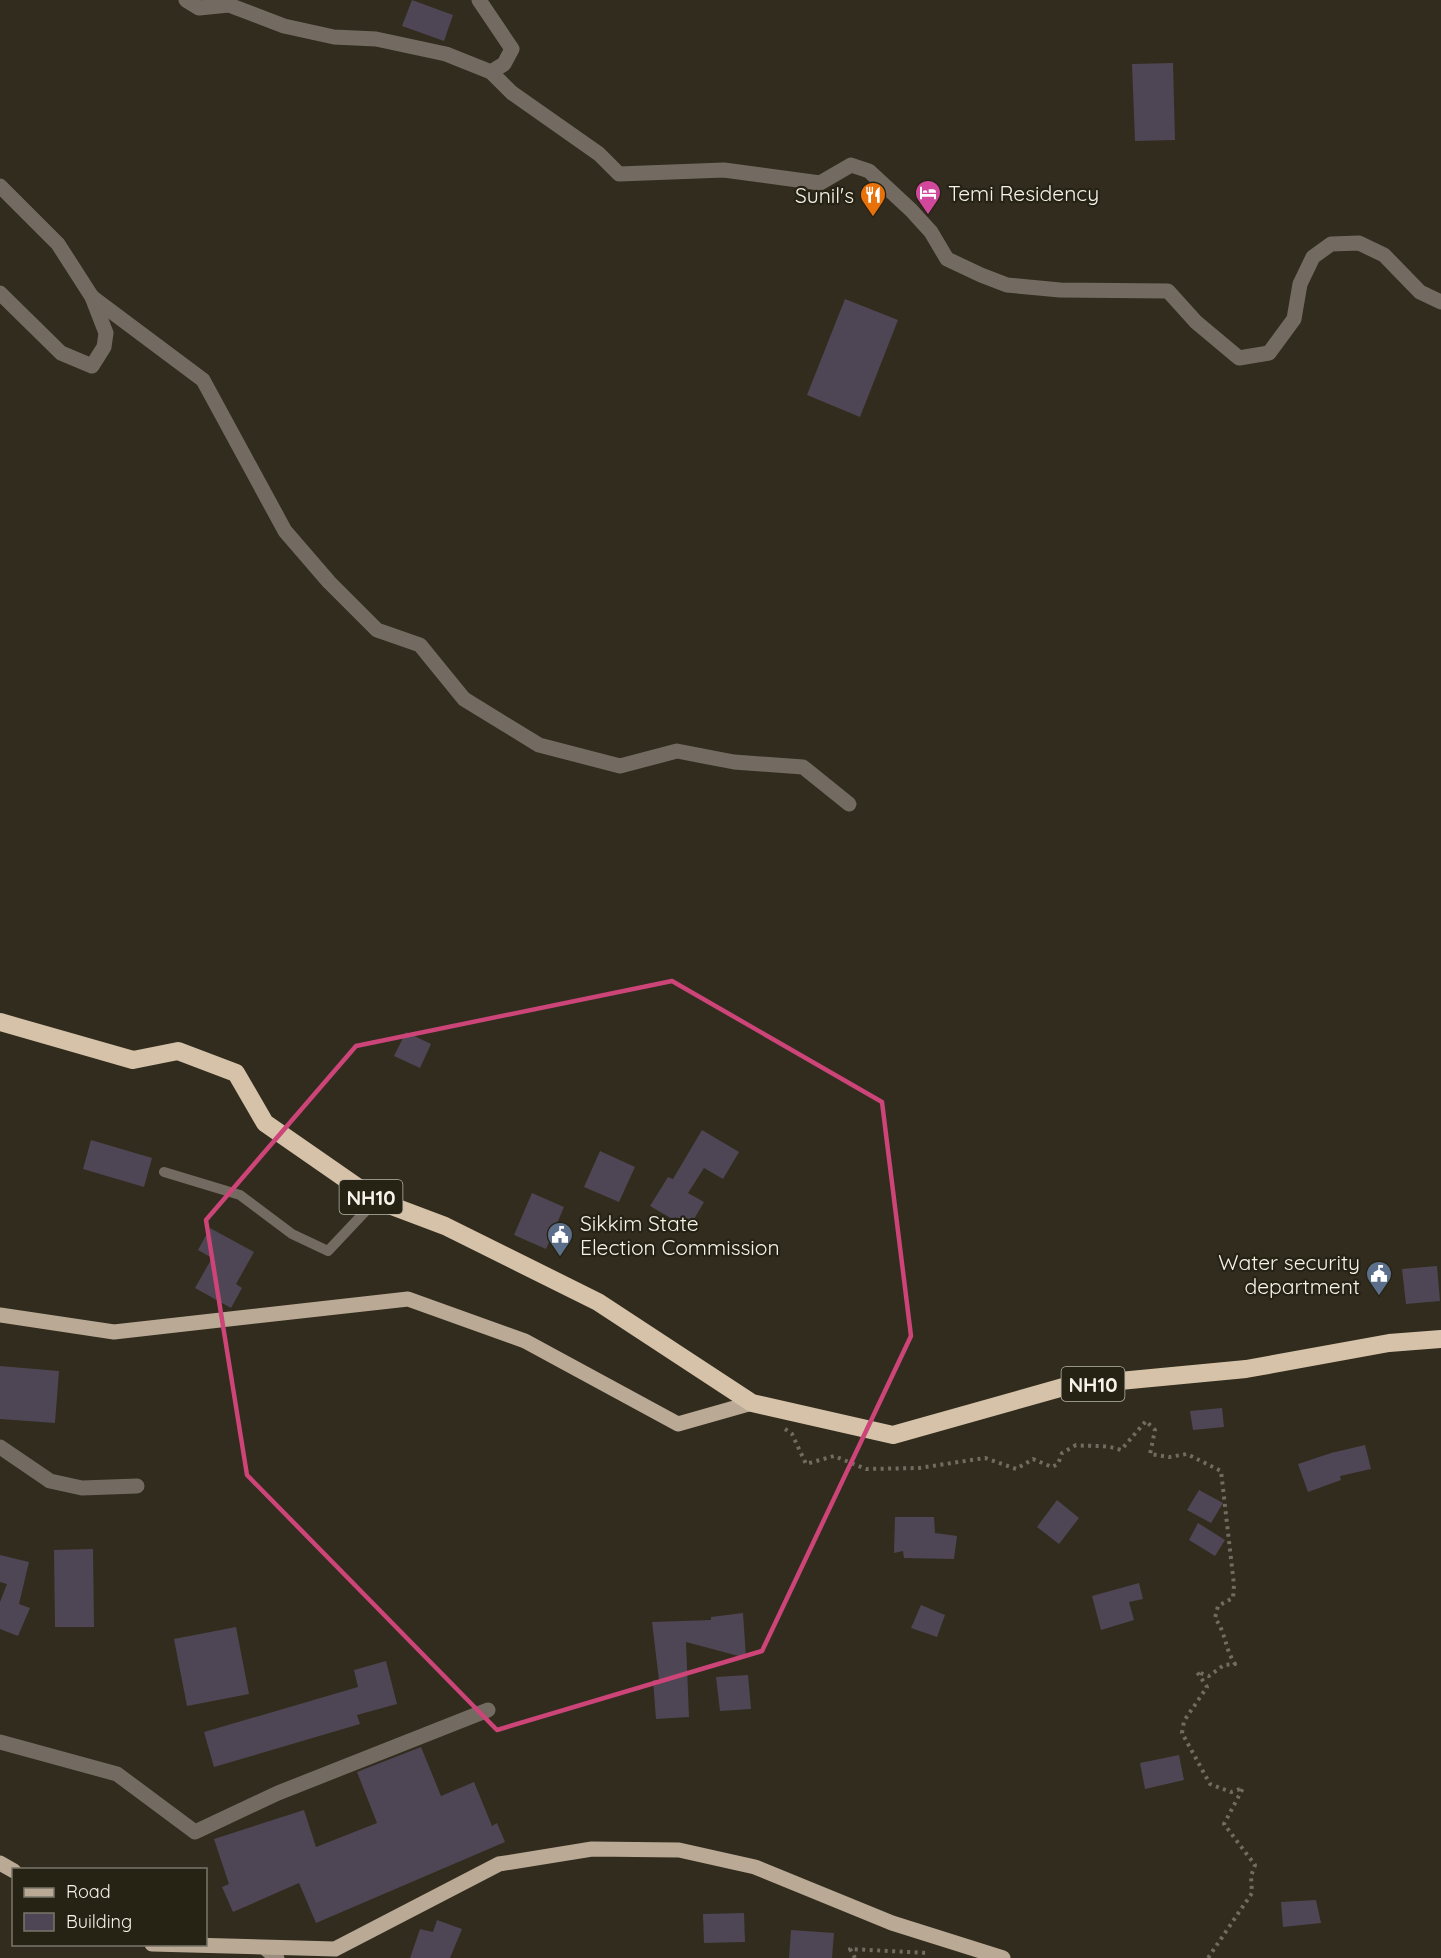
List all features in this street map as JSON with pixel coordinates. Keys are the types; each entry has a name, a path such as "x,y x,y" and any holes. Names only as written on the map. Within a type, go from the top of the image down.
{"highway":[{"name":"NH10","path":"0,1022 133,1060 178,1051 236,1073 265,1123 376,1200 445,1226 598,1302 752,1403 893,1435 1067,1386 1246,1369 1389,1343 1441,1338"}],"main road":[{"path":"0,1315 114,1332 408,1299 525,1341 678,1424 752,1403"},
{"path":"176,1946 272,1954 335,1949 500,1864 592,1849 679,1850 755,1867 892,1923 1002,1958"}],"street":[{"path":"186,0 199,8 229,5 284,26 334,37 376,39 446,54 491,72 512,93 600,154 619,174 724,170 820,183 851,165 869,171 931,232 947,259 1007,285 1060,290 1168,291 1196,322 1239,358 1269,353 1294,318 1300,284 1313,257 1331,244 1359,243 1384,255 1420,292 1441,302"},
{"path":"479,0 512,49 504,64 491,72"},
{"path":"0,186 58,244 92,297 106,333 104,347 92,366 60,353 0,292"},
{"path":"92,297 203,380 285,531 329,582 377,630 420,645 464,699 539,745 620,766 677,751 734,762 803,767 849,804"},
{"path":"0,1447 50,1481 82,1488 137,1486"},
{"path":"0,1742 117,1774 195,1832 278,1793 488,1710"}],"lane":[{"path":"164,1172 240,1195 292,1234 328,1251 376,1200"}],"path":[{"path":"784,1428 792,1434 806,1464 834,1456 866,1469 919,1468 984,1458 1016,1469 1033,1459 1052,1467 1058,1464 1062,1453 1076,1445 1093,1448 1104,1444 1121,1450 1146,1421 1155,1430 1150,1454 1169,1457 1187,1454 1221,1471 1234,1585 1233,1598 1218,1606 1215,1618 1226,1633 1225,1649 1235,1664 1224,1665 1209,1676 1197,1672 1207,1687 1184,1721 1182,1733 1210,1784 1231,1792 1243,1788 1224,1824 1256,1865 1251,1876 1252,1893 1208,1958"},
{"path":"855,1958 850,1949 922,1954 958,1944"}],"highlighted area":[{"path":"672,981 882,1102 911,1336 762,1651 497,1730 247,1475 206,1220 356,1046"}],"building":[{"path":"412,0 453,15 444,41 402,26"},
{"path":"1173,63 1175,140 1135,141 1132,64"},
{"path":"845,299 898,320 860,417 807,395"},
{"path":"406,1032 431,1044 420,1068 394,1056"},
{"path":"702,1130 739,1152 723,1179 704,1168 688,1193 704,1202 690,1226 650,1206 668,1177 673,1179"},
{"path":"91,1140 152,1158 144,1187 83,1169"},
{"path":"600,1151 635,1167 619,1202 584,1187"},
{"path":"532,1193 564,1207 546,1249 514,1235"},
{"path":"210,1228 254,1252 236,1284 242,1288 231,1308 195,1288 212,1258 198,1250"},
{"path":"1437,1266 1440,1301 1406,1304 1402,1269"},
{"path":"0,1366 59,1371 55,1423 0,1419"},
{"path":"1222,1408 1224,1427 1193,1430 1190,1411"},
{"path":"1365,1445 1371,1469 1340,1476 1341,1480 1308,1492 1298,1464"},
{"path":"1199,1490 1223,1503 1211,1523 1187,1510"},
{"path":"1057,1500 1079,1518 1059,1544 1037,1527"},
{"path":"895,1517 934,1517 935,1533 957,1536 954,1559 904,1558 903,1551 894,1553"},
{"path":"1198,1523 1225,1540 1215,1556 1189,1540"},
{"path":"93,1549 94,1627 55,1627 54,1550"},
{"path":"0,1555 29,1562 19,1604 30,1608 18,1636 0,1629 0,1602 7,1584 0,1582"},
{"path":"1139,1583 1143,1599 1129,1602 1134,1620 1101,1630 1092,1596"},
{"path":"921,1605 945,1615 937,1637 911,1628"},
{"path":"743,1613 746,1658 686,1642 689,1717 656,1719 653,1680 659,1680 652,1622 711,1620 711,1617"},
{"path":"236,1627 249,1694 187,1706 174,1639"},
{"path":"386,1661 397,1704 357,1715 360,1724 214,1767 204,1732 358,1687 354,1670"},
{"path":"748,1675 751,1709 720,1711 716,1677"},
{"path":"421,1747 441,1796 474,1782 492,1826 497,1823 505,1842 316,1923 299,1883 233,1912 222,1887 229,1884 214,1839 304,1810 316,1847 377,1823 357,1772"},
{"path":"1179,1755 1184,1780 1145,1789 1140,1763"},
{"path":"1316,1900 1321,1923 1283,1927 1281,1902"},
{"path":"744,1913 745,1942 704,1943 703,1914"},
{"path":"437,1920 462,1929 450,1958 410,1958 420,1929 433,1932"},
{"path":"791,1930 834,1933 832,1958 789,1958"}],"place":[{"name":"Temi Residency","path":"928,216"},
{"name":"Sunil's","path":"873,218"},
{"name":"Sikkim State Election Commission","path":"560,1258"},
{"name":"Water security department","path":"1379,1297"}]}
